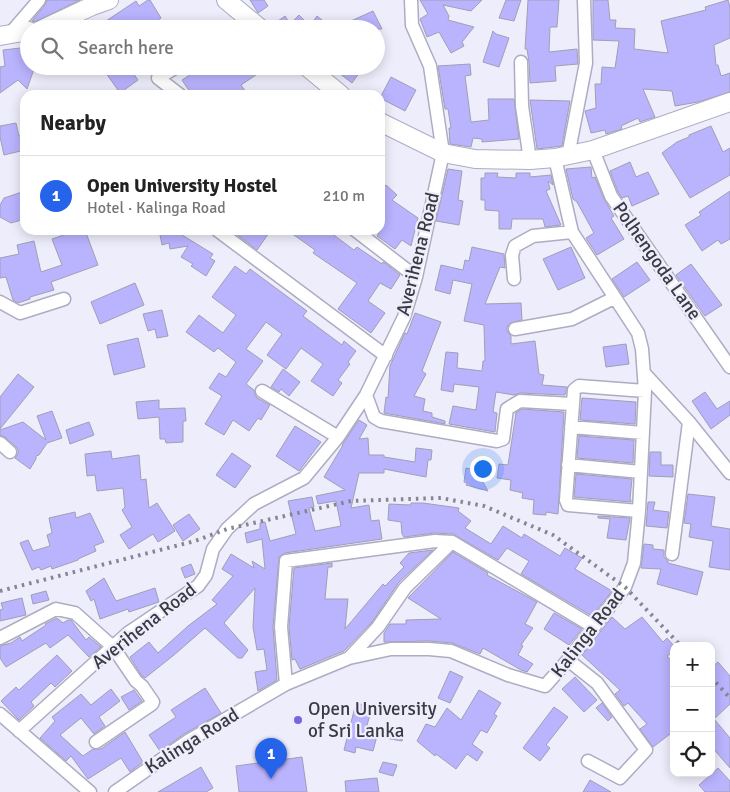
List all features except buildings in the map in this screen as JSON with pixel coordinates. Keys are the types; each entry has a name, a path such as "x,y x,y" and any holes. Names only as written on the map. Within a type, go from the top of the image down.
{"main road":[{"path":"64,20 110,0"},
{"path":"226,0 244,20"},
{"path":"4,36 20,33"},
{"path":"317,75 334,90"},
{"path":"385,124 443,153 475,160 530,160 561,157 593,150 730,102"}],"street":[{"path":"4,36 39,0"},
{"path":"411,0 412,25 430,66 443,153"},
{"path":"561,157 586,64 584,0"},
{"path":"521,62 522,106 530,160"},
{"path":"163,75 158,78 174,90"},
{"name":"Polhengoda Lane","path":"593,150 611,196 730,367"},
{"name":"Averihena Road","path":"18,731 128,634 198,586 206,575 213,549 228,529 254,504 304,478 338,437 366,394 404,317 416,276 443,153"},
{"name":"Kalinga Road","path":"115,792 188,741 286,684 349,658 391,649 451,651 508,675 545,686 568,660 625,587 634,563 639,511 645,391 642,349 638,333 572,232 561,157"},
{"path":"514,279 512,255 515,246 533,236 572,232"},
{"path":"223,235 386,356"},
{"path":"362,235 416,276"},
{"path":"515,329 572,319 614,298"},
{"path":"0,302 20,313 64,299"},
{"path":"645,374 689,422 730,473"},
{"path":"639,511 568,506 566,500 574,390 579,386 645,391"},
{"path":"262,390 338,437"},
{"path":"366,394 374,417 381,421 497,441 503,439 507,409 520,401 572,404"},
{"path":"672,554 689,422"},
{"path":"571,427 643,433"},
{"path":"568,465 641,472"},
{"path":"286,684 281,627 286,561 435,541 452,542 594,627"},
{"path":"349,658 378,627 405,588 452,542"},
{"path":"0,638 56,609 75,613 113,647 136,681 153,700 152,704 96,742"},
{"path":"568,660 597,683 646,750 620,778 588,761"},
{"path":"0,714 90,792"}],"railway":[{"path":"0,591 195,541 227,529 351,501 441,498 484,506 553,535 625,587 677,642"},
{"path":"715,681 730,698"}],"place":[{"name":"Open University of Sri Lanka","path":"298,720"},
{"name":"Open University Hostel","path":"271,779"}]}
